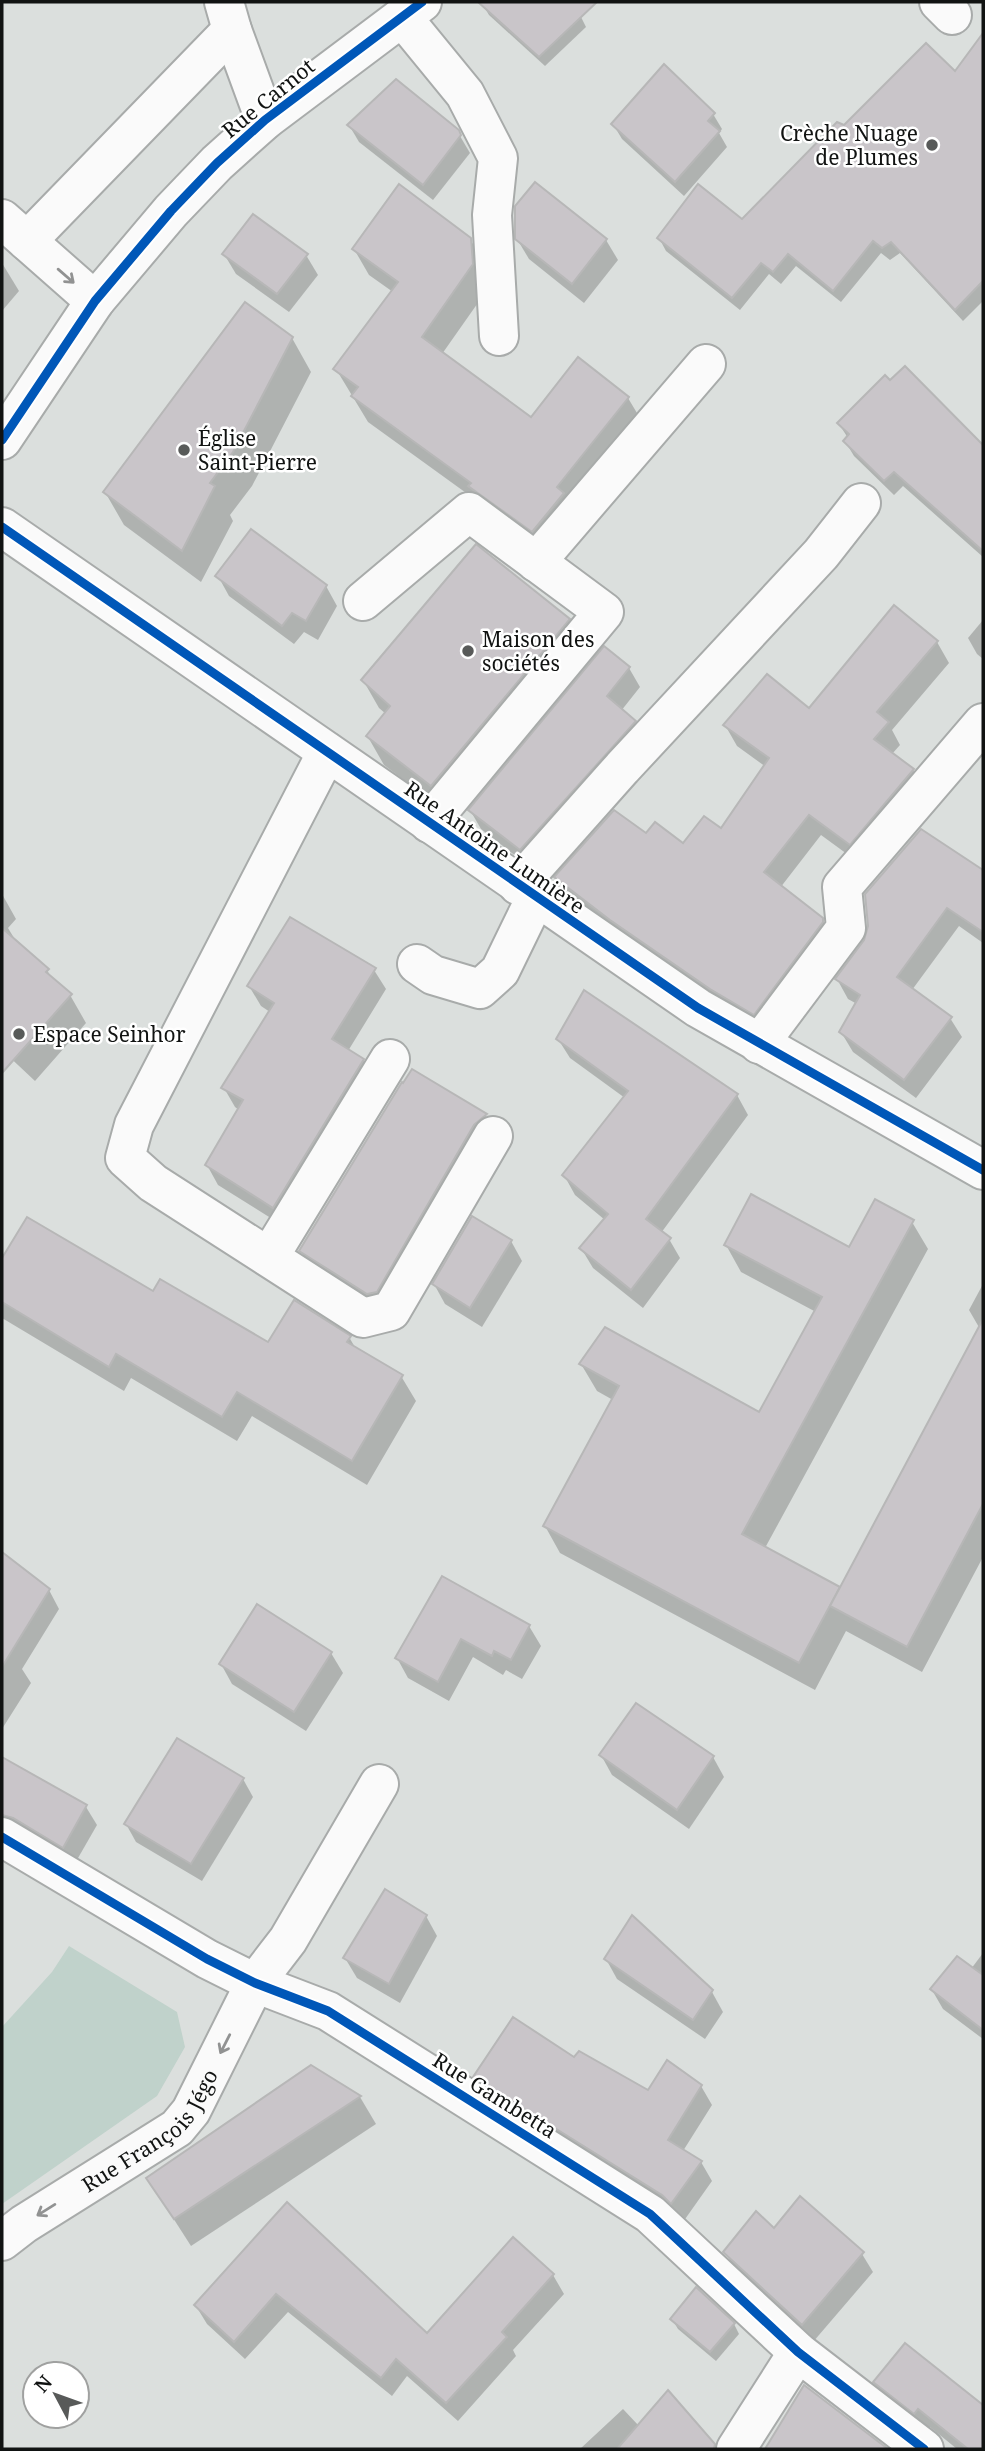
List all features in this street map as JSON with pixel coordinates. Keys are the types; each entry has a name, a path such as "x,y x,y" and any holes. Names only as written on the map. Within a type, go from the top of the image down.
{"street":[{"name":"Rue Carnot","path":"2,440 94,301 189,192 265,120 412,10"},
{"path":"412,10 465,94 498,158 492,215 499,336"},
{"path":"94,301 14,230 228,16 265,120"},
{"path":"536,562 706,364"},
{"path":"418,964 433,975 480,989 500,971 527,891 622,768 821,554 861,503"},
{"path":"363,601 469,512 604,612 429,823"},
{"name":"Rue Antoine Lumière","path":"2,527 698,1009 983,1170"},
{"path":"760,1044 846,928 842,887 983,723"},
{"path":"327,752 134,1125 125,1158 152,1183 363,1318 391,1311 493,1136"},
{"path":"269,1258 390,1059"},
{"name":"Rue François Jégo","path":"2,2241 24,2224 177,2128 191,2110 255,1983 288,1940 379,1784"},
{"name":"Rue Gambetta","path":"2,1837 207,1959 255,1983 328,2011 650,2214 798,2352 925,2449"},
{"path":"736,2449 798,2352"}],"shaded area":[{"path":"69,1946 177,2012 185,2047 157,2096 2,2204 2,2027 52,1972"}],"building":[{"path":"478,2 597,2 539,57"},
{"name":"Crèche Nuage de Plumes","path":"983,33 983,281 955,310 891,242 882,248 873,241 833,291 788,254 773,272 761,263 732,298 657,238 698,184 742,219 837,122 844,125 926,43 955,71"},
{"path":"664,64 715,113 708,121 720,131 675,182 611,124"},
{"path":"396,79 459,130 461,135 423,185 347,125"},
{"path":"535,182 607,239 572,284 515,239 515,206"},
{"path":"399,184 471,238 473,264 422,337 531,417 578,357 629,397 557,487 564,493 532,532 468,486 471,483 351,396 358,387 333,369 398,282 352,249"},
{"path":"253,214 308,254 277,294 222,254"},
{"name":"Église Saint-Pierre","path":"245,302 293,337 233,452 210,483 215,486 182,551 103,492"},
{"path":"905,366 983,445 983,551 894,472 884,481 843,441 849,434 837,423 885,375 890,380"},
{"path":"251,529 327,585 306,621 292,613 282,626 215,576"},
{"name":"Maison des sociétés","path":"476,544 570,619 431,786 366,736 390,706 361,680"},
{"path":"894,605 938,641 877,712 889,722 874,739 914,769 850,845 809,815 764,872 823,918 823,922 754,1015 710,989 610,920 554,877 614,810 646,833 655,822 683,843 704,816 721,828 769,758 723,725 767,674 809,708"},
{"path":"604,646 630,667 607,696 636,721 520,850 468,810"},
{"path":"921,829 983,870 983,932 947,908 897,977 952,1017 904,1080 839,1032 860,995 835,979 864,940 868,926 865,894"},
{"path":"290,917 376,968 332,1039 364,1059 273,1208 205,1165 243,1100 221,1088 274,1003 247,986"},
{"name":"Espace Seinhor","path":"2,928 49,969 46,972 72,994 2,1073"},
{"path":"584,990 738,1094 646,1219 671,1238 631,1290 579,1248 608,1214 562,1175 628,1091 556,1039"},
{"path":"412,1069 487,1114 474,1125 377,1292 367,1294 299,1251"},
{"path":"751,1194 849,1247 875,1199 914,1220 742,1534 840,1587 799,1663 543,1526 619,1386 579,1364 605,1327 759,1412 822,1297 724,1245"},
{"path":"472,1216 512,1240 470,1308 432,1284"},
{"path":"27,1217 153,1291 160,1279 268,1342 294,1300 351,1336 347,1342 403,1375 352,1461 237,1392 222,1417 116,1354 109,1367 2,1302 2,1258"},
{"path":"983,1319 983,1504 907,1647 830,1606"},
{"path":"2,1552 50,1589 2,1667"},
{"path":"442,1576 530,1625 511,1660 494,1651 492,1656 461,1639 438,1682 395,1658"},
{"path":"257,1604 332,1652 294,1712 219,1664"},
{"path":"636,1703 714,1756 677,1810 599,1755"},
{"path":"177,1738 244,1778 191,1864 124,1824"},
{"path":"2,1757 87,1805 63,1848 13,1818 2,1815"},
{"path":"385,1889 427,1915 389,1984 343,1958"},
{"path":"632,1915 713,1990 693,2020 604,1959"},
{"path":"957,1956 983,1975 983,2030 930,1989"},
{"path":"513,2017 574,2057 579,2051 648,2090 667,2060 702,2085 668,2140 702,2161 671,2204 662,2195 473,2077"},
{"path":"311,2065 361,2096 174,2219 146,2178"},
{"path":"800,2196 864,2252 802,2325 723,2252 756,2211 774,2228"},
{"path":"287,2202 427,2333 513,2237 554,2274 502,2332 507,2337 446,2403 396,2359 381,2378 276,2294 234,2342 194,2305"},
{"path":"696,2287 735,2323 710,2352 670,2319"},
{"path":"905,2343 983,2405 983,2449 968,2449 918,2409 914,2414 873,2382"},
{"path":"804,2385 888,2449 765,2449"},
{"path":"668,2390 715,2444 714,2449 617,2449"}],"cycle path":[{"path":"2,440 95,301 171,211 217,163 265,120 422,2"},
{"path":"2,527 698,1008 983,1170"},
{"path":"2,1837 207,1959 255,1983 328,2011 650,2214 798,2352 924,2449"}],"place":[{"name":"Crèche Nuage de Plumes","path":"932,145"},
{"name":"Église Saint-Pierre","path":"184,450"},
{"name":"Maison des sociétés","path":"468,651"},
{"name":"Espace Seinhor","path":"19,1034"}]}
